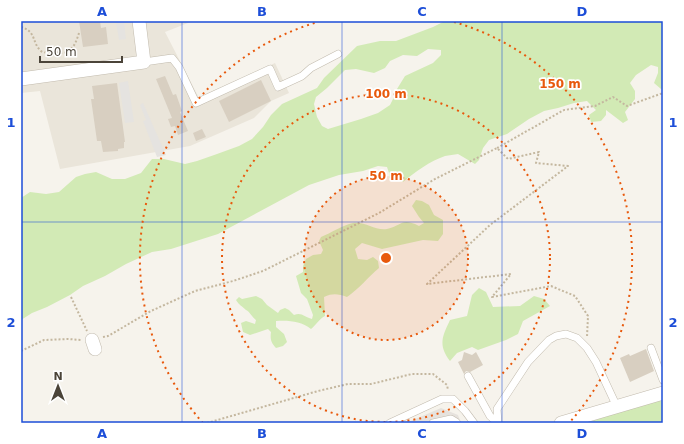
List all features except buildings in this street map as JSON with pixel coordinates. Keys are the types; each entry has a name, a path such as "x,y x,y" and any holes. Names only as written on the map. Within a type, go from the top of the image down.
{"street":[{"path":"21,79 144,62 139,21"},
{"path":"561,423 663,393"}],"lane":[{"path":"144,62 172,58 179,67 196,103 270,69 278,87 302,76 311,68 338,54"},
{"path":"468,376 490,416 498,423 498,409 528,362 549,340 556,336 566,334 577,338 587,348 596,362 617,407"},
{"path":"651,348 663,380"},
{"path":"390,423 442,399 453,399 474,423"},
{"path":"433,423 451,419 457,423"}],"path":[{"path":"21,26 32,34 35,44 40,50 47,53 63,53 70,50 80,33"},
{"path":"21,351 44,340 68,339 92,343 195,291 263,271 379,213 434,179 497,148 564,110 595,106 612,97 628,106 663,93"},
{"path":"497,148 508,159 539,152 536,163 568,166 490,225 427,284 510,274 492,297 551,286 574,296 588,316 587,348"},
{"path":"72,297 92,343"},
{"path":"207,423 318,391 348,384 371,384 412,374 433,374 447,385 452,399"}],"shaded area":[{"path":"21,21 193,21 165,32 199,98 275,63 289,93 271,101 254,118 190,146 60,169 40,91 21,93"},
{"path":"124,21 126,39 119,40 116,22"},
{"path":"128,81 134,122 125,123 119,83"},
{"path":"143,103 166,155 157,157 143,121 146,120 140,105"},
{"path":"441,408 458,415 461,423 406,423"}],"green space":[{"path":"445,21 663,21 663,88 661,89 654,83 658,73 658,67 651,65 636,75 630,83 635,91 635,99 625,112 628,120 623,123 606,110 606,115 601,121 591,122 589,115 596,110 587,101 574,103 544,111 507,134 489,140 483,148 479,160 475,164 458,154 445,156 428,164 403,182 389,178 387,167 378,166 363,171 339,175 309,185 218,234 171,249 152,252 126,264 21,320 21,198 30,192 46,194 59,192 76,177 85,174 96,172 112,179 125,179 141,173 152,159 164,159 185,164 239,146 252,139 282,104 317,88 324,78 357,46 380,41 396,41","holes":["428,49 441,50 441,55 433,63 405,76 390,105 378,113 328,129 322,126 317,117 314,104 316,97 345,70 356,69 374,73 385,68 390,61 403,55 417,56"]},
{"path":"416,200 422,201 429,205 434,215 443,220 443,234 438,241 423,240 382,249 362,243 355,249 358,259 367,260 373,257 378,261 379,268 347,297 336,294 324,297 325,316 311,329 303,324 276,321 276,327 284,334 287,342 283,346 276,348 272,343 271,332 268,329 250,335 243,332 241,323 246,321 255,324 256,320 237,302 236,300 239,297 242,299 256,296 262,299 267,305 278,313 280,310 285,308 294,315 301,314 312,319 313,315 307,299 301,293 296,276 303,272 303,266 306,259 313,255 321,254 323,250 319,241 321,237 345,225 353,223 362,223 378,229 392,228 405,222 413,223 419,226 424,223 412,206"},
{"path":"479,288 486,292 493,307 520,306 534,296 544,299 550,306 523,321 518,334 478,350 472,347 457,353 450,361 444,350 442,341 443,336 450,320 467,316 472,295"},
{"path":"663,398 663,423 585,423"}]}
